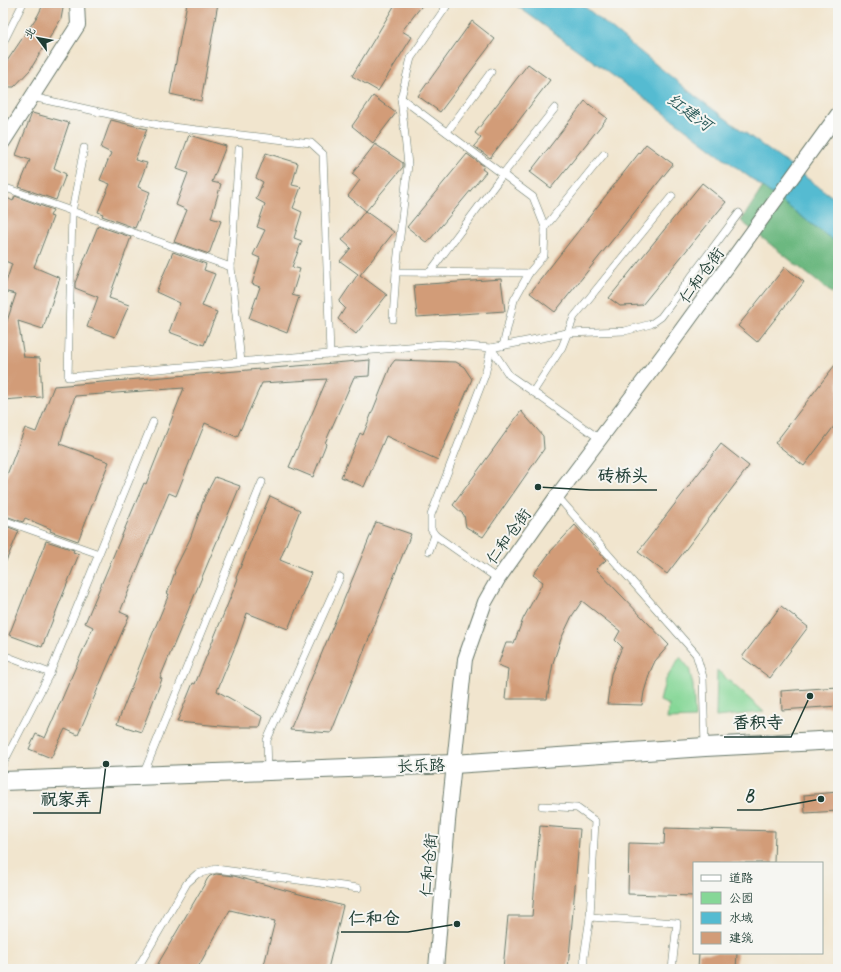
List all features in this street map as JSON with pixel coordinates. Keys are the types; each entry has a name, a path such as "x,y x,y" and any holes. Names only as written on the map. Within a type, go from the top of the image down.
{"street":[{"path":"3,142 78,25 77,3"},
{"name":"仁和仓街","path":"436,969 465,659 485,602 498,578 557,496 669,347 838,114"},
{"name":"长乐路","path":"3,781 454,764 705,747 838,740"}],"lane":[{"path":"3,43 23,3"},
{"path":"393,319 396,272 408,165 401,98 411,58 446,7"},
{"path":"447,132 491,72"},
{"path":"32,98 163,126 311,143 323,154 330,354"},
{"path":"401,98 533,197 545,226 544,255 529,273 514,300 503,346"},
{"path":"430,272 503,174 555,108"},
{"path":"84,148 72,212 68,378 442,344 491,348 567,333 625,331 651,324 661,317 739,213"},
{"path":"239,149 231,267 241,362"},
{"path":"545,226 604,154"},
{"path":"3,187 231,267"},
{"path":"533,392 562,347 574,317 672,196"},
{"path":"396,272 529,273"},
{"path":"491,348 509,375 600,439"},
{"path":"491,348 485,375 431,515 431,529 435,535 498,578"},
{"path":"3,764 50,673 153,422"},
{"path":"143,776 262,482"},
{"path":"557,496 696,654 703,677 705,747"},
{"path":"3,520 99,554"},
{"path":"429,551 435,535"},
{"path":"268,771 267,740 340,577"},
{"path":"3,655 50,673"},
{"path":"542,806 577,808 595,821 590,917 584,957 584,969"},
{"path":"137,969 188,883 197,874 216,869 358,888"},
{"path":"590,917 677,923 672,969"}],"green space":[{"path":"763,187 838,244 838,298 741,221"},
{"path":"680,657 689,668 693,685 695,718 667,719 669,705 660,701 665,681"},
{"path":"717,670 764,712 716,717"}],"water":[{"name":"红建河","path":"513,3 580,3 695,96 838,201 838,244 663,112"}],"building":[{"path":"44,3 64,3 61,19 30,70 14,87 3,87 3,67 38,15"},
{"path":"187,3 218,3 201,101 170,94"},
{"path":"396,3 424,3 402,31 412,37 378,91 352,76"},
{"path":"472,21 495,39 440,112 418,96"},
{"path":"528,64 550,80 490,158 474,146 481,138 475,133"},
{"path":"373,96 396,113 373,143 352,126"},
{"path":"585,101 607,118 551,188 530,172"},
{"path":"32,113 69,123 54,168 66,174 56,200 19,187 30,160 16,155"},
{"path":"111,120 147,129 135,160 147,163 138,187 150,192 135,228 102,216 103,214 98,212 110,184 100,180 111,153 101,148"},
{"path":"189,135 226,146 212,182 221,184 211,218 221,221 209,254 174,242 187,210 176,205 188,173 177,169"},
{"path":"375,144 403,163 403,167 366,211 348,196 360,180 352,174"},
{"path":"646,144 673,164 555,312 530,293"},
{"path":"266,153 298,163 292,185 301,187 293,208 302,212 294,238 302,241 292,267 300,269 292,295 299,297 287,333 249,318 260,287 252,284 260,258 253,255 265,230 257,227 265,204 256,199 263,182 256,178"},
{"path":"467,154 484,166 482,169 486,172 427,243 407,227"},
{"path":"702,183 726,202 642,305 620,306 609,298"},
{"path":"3,196 13,201 15,196 53,210 50,216 53,217 34,267 60,278 43,329 18,321 24,357 40,358 42,397 3,400 3,383 6,383 3,367 3,333 16,294 3,291 12,264 3,260"},
{"path":"365,211 394,232 360,275 387,295 356,334 338,319 345,308 339,302 358,274 340,261 351,248 342,240"},
{"path":"98,226 131,237 109,298 129,305 115,337 87,327 98,297 75,288 75,283"},
{"path":"173,252 206,264 204,270 215,274 202,306 217,312 204,345 169,332 180,303 156,292"},
{"path":"785,267 804,282 757,342 738,326"},
{"path":"501,279 505,311 417,317 414,285"},
{"path":"370,360 369,376 354,377 325,443 326,444 313,477 289,467 327,379 262,383 237,437 205,423 176,496 169,493 146,548 120,612 129,616 78,735 65,729 51,758 29,749 36,734 45,738 93,627 85,623 144,483 146,484 184,388 75,396 60,444 109,462 78,541 50,531 51,529 25,518 23,522 3,515 3,485 25,428 36,432 54,386"},
{"path":"395,360 456,362 464,367 472,379 438,460 386,436 364,487 341,477 360,433 363,435 391,365"},
{"path":"838,361 838,421 804,466 775,443"},
{"path":"521,411 543,436 544,449 483,537 466,527 464,515 453,505"},
{"path":"721,444 749,466 667,574 638,552"},
{"path":"215,477 240,486 160,678 162,679 141,732 117,724 169,594 167,594 175,572 174,571 190,539 205,496"},
{"path":"270,496 300,510 280,560 311,573 288,629 247,613 217,691 263,717 260,727 232,727 177,722 193,683 195,684"},
{"path":"376,522 411,534 331,733 290,730"},
{"path":"3,525 19,531 3,568"},
{"path":"575,525 606,560 596,569 669,645 655,661 650,672 642,705 607,704 611,674 622,647 615,640 620,631 582,601 572,616 561,639 553,663 547,699 505,699 508,669 498,665 506,643 514,643 523,619 543,582 533,575 551,551"},
{"path":"46,541 74,550 73,552 79,554 42,647 9,635"},
{"path":"781,606 808,627 770,678 742,657"},
{"path":"838,687 838,706 782,710 781,691"},
{"path":"838,792 838,811 805,813 804,795"},
{"path":"540,826 580,829 568,969 503,969 508,916 532,916"},
{"path":"665,828 775,831 774,862 693,862 693,896 628,894 629,843 664,844"},
{"path":"216,874 234,876 343,906 328,969 263,969 275,921 230,910 197,969 155,969 208,878"},
{"path":"699,954 737,954 736,969 698,969"}],"place":[{"name":"砖桥头","path":"538,487"},
{"name":"香积寺","path":"810,696"},
{"name":"祝家弄","path":"106,764"},
{"name":"B","path":"821,799"},
{"name":"仁和仓","path":"457,924"}]}
